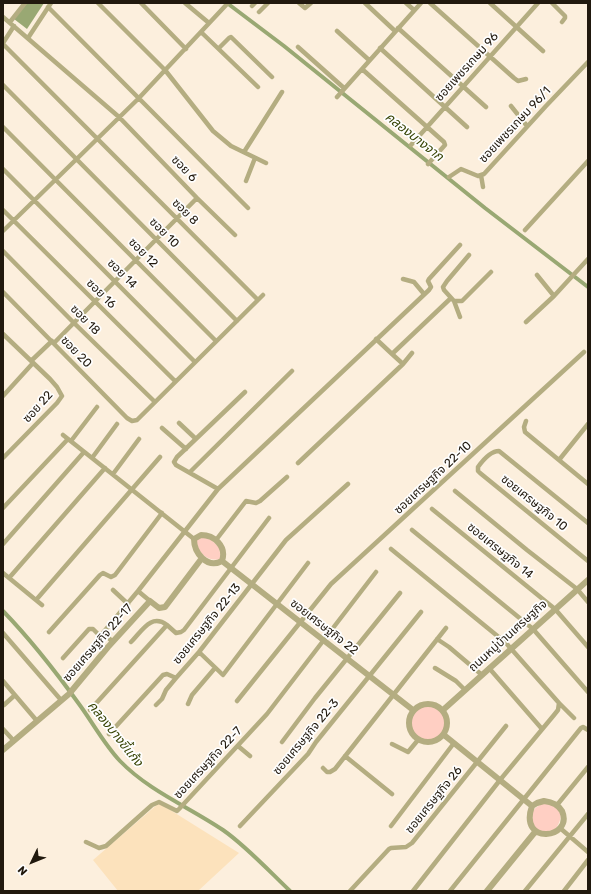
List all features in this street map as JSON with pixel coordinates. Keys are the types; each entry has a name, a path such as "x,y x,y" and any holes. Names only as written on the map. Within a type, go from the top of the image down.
{"street":[{"path":"10,22 25,3"},
{"path":"98,3 165,70 213,131 231,146 266,163"},
{"path":"141,3 186,49"},
{"path":"185,3 209,23"},
{"path":"3,231 138,99 228,3"},
{"path":"299,3 305,8 311,3"},
{"path":"365,3 486,107"},
{"path":"406,3 414,10"},
{"path":"337,97 421,3"},
{"path":"430,3 515,80 520,81 526,79"},
{"path":"490,3 543,51"},
{"name":"ซอยเพชรเกษม 96","path":"411,145 538,3"},
{"path":"552,3 565,16 562,22"},
{"path":"259,12 266,4"},
{"path":"28,38 49,5 138,99 248,208"},
{"name":"ซอย 6","path":"3,17 119,117 235,235"},
{"path":"3,44 14,26"},
{"path":"337,31 369,60"},
{"path":"201,32 219,48 258,88"},
{"path":"219,48 231,37 272,77"},
{"name":"ซอย 8","path":"3,44 258,300"},
{"path":"298,48 344,88"},
{"path":"380,48 467,127"},
{"name":"ซอยเพชรเกษม 96/1","path":"449,177 463,169 476,175 481,175 587,65"},
{"path":"362,69 428,127 445,144 428,164"},
{"name":"ซอย 10","path":"3,85 237,321"},
{"path":"244,152 282,92"},
{"path":"511,106 527,126"},
{"name":"ซอย 12","path":"3,127 216,341"},
{"path":"246,181 255,158"},
{"path":"525,230 588,161"},
{"name":"ซอย 14","path":"3,169 196,362"},
{"path":"481,175 483,187"},
{"path":"3,396 32,362 197,198"},
{"name":"ซอย 16","path":"3,210 175,381"},
{"path":"63,658 89,629 93,629 99,635 103,633 186,532 218,489 431,287 428,281 429,279 460,245"},
{"name":"ซอย 18","path":"3,251 155,402"},
{"path":"460,317 452,299 444,290 444,285 469,255"},
{"path":"526,322 554,296 588,259"},
{"path":"452,299 462,301 491,272"},
{"path":"537,275 554,296"},
{"path":"403,279 414,282 424,294"},
{"name":"ซอย 20","path":"3,292 132,421 137,420 155,402"},
{"path":"155,402 263,295"},
{"path":"392,354 452,299"},
{"name":"ซอย 22","path":"3,334 57,387 62,396 57,403 3,458"},
{"path":"376,339 403,364"},
{"name":"ซอยเศรษฐกิจ 22-10","path":"237,701 331,584 584,352"},
{"path":"298,463 403,364 412,353"},
{"path":"190,472 292,371"},
{"path":"218,489 176,465 174,462 245,392"},
{"path":"3,508 97,407"},
{"path":"526,421 524,432 587,481"},
{"path":"179,423 196,439"},
{"path":"92,458 117,424"},
{"path":"559,460 588,424"},
{"path":"162,428 186,449"},
{"path":"67,438 194,539 196,551 202,558"},
{"path":"113,474 139,439"},
{"name":"ซอยเศรษฐกิจ 10","path":"588,524 502,453 494,451 478,467 478,471 480,473 588,561"},
{"path":"4,541 84,452"},
{"path":"36,600 160,457"},
{"path":"9,578 105,468"},
{"path":"216,540 246,501 256,503 260,501 286,477"},
{"name":"ซอยเศรษฐกิจ 22-13","path":"109,734 163,676 167,674 176,678 199,652 286,540 348,484"},
{"path":"455,491 577,589 588,602"},
{"name":"ซอยเศรษฐกิจ 14","path":"432,509 555,609 588,647"},
{"path":"49,632 100,575 104,573 111,577 115,576 162,513"},
{"path":"131,642 153,621 160,621 176,633 181,632 269,518"},
{"path":"412,530 533,628 588,692"},
{"path":"194,539 201,535 210,536 216,540 223,551 224,556 222,561"},
{"path":"391,549 511,649 574,718"},
{"name":"ซอยเศรษฐกิจ 22","path":"202,558 214,563 222,561 231,567 413,710"},
{"name":"ซอยเศรษฐกิจ 22-17","path":"3,750 69,694 150,601 159,608 165,607 202,558"},
{"path":"199,652 223,675 308,563"},
{"name":"ซอยเศรษฐกิจ 22-7","path":"86,842 99,848 106,846 152,805 159,802 176,811 179,810 267,714 376,572"},
{"path":"3,573 42,605"},
{"name":"ถนนหมู่บ้านเศรษฐกิจ","path":"443,710 588,580"},
{"path":"113,590 128,604"},
{"path":"138,591 150,601"},
{"path":"282,742 400,593"},
{"name":"ซอยเศรษฐกิจ 22-3","path":"240,826 308,754 316,742 421,612"},
{"path":"90,710 167,625"},
{"path":"323,768 327,772 331,772 446,628"},
{"path":"3,633 61,700"},
{"path":"103,633 113,642"},
{"path":"437,639 482,675"},
{"path":"188,704 192,695 215,668"},
{"path":"435,668 456,681 465,690"},
{"path":"489,668 542,729"},
{"path":"156,705 162,699 166,690 176,678"},
{"path":"3,681 37,721"},
{"path":"4,705 15,695"},
{"path":"413,891 500,780 556,713 559,703"},
{"path":"424,704 430,704 443,710 447,718 447,727 444,735 438,740 432,742 418,740 413,736 408,727 409,717 413,710 417,706 424,704"},
{"name":"ซอยเศรษฐกิจ 26","path":"350,891 389,849 406,846 412,843 506,726"},
{"path":"450,891 581,728 583,727 588,730"},
{"path":"3,729 14,741"},
{"path":"444,735 532,806"},
{"path":"392,744 408,752 418,740"},
{"path":"391,826 454,743"},
{"path":"238,746 250,756"},
{"path":"345,756 392,794"},
{"path":"557,805 588,767"},
{"path":"544,801 557,805 563,816 563,823 560,828 550,834 544,835 535,832 530,820 532,806 544,801"},
{"path":"525,891 588,814"},
{"path":"560,828 588,852"},
{"path":"487,891 535,832"},
{"path":"564,891 588,860"}],"shaded area":[{"path":"27,3 44,3 27,29 14,19"},
{"path":"202,537 209,538 219,547 221,559 216,560 207,558 201,552 198,548 196,539"},
{"path":"427,705 440,710 445,723 440,736 427,741 414,736 409,723 414,710"},
{"path":"159,803 239,853 198,891 118,891 93,860"},
{"path":"544,803 558,809 561,816 555,830 541,832 533,826 532,814 536,808"}],"waterway":[{"name":"คลองบางจาก","path":"227,3 284,46 485,208 588,287"},
{"name":"คลองบางขี้แก้ง","path":"3,611 52,668 109,748 131,772 156,790 232,836 290,891"}]}
